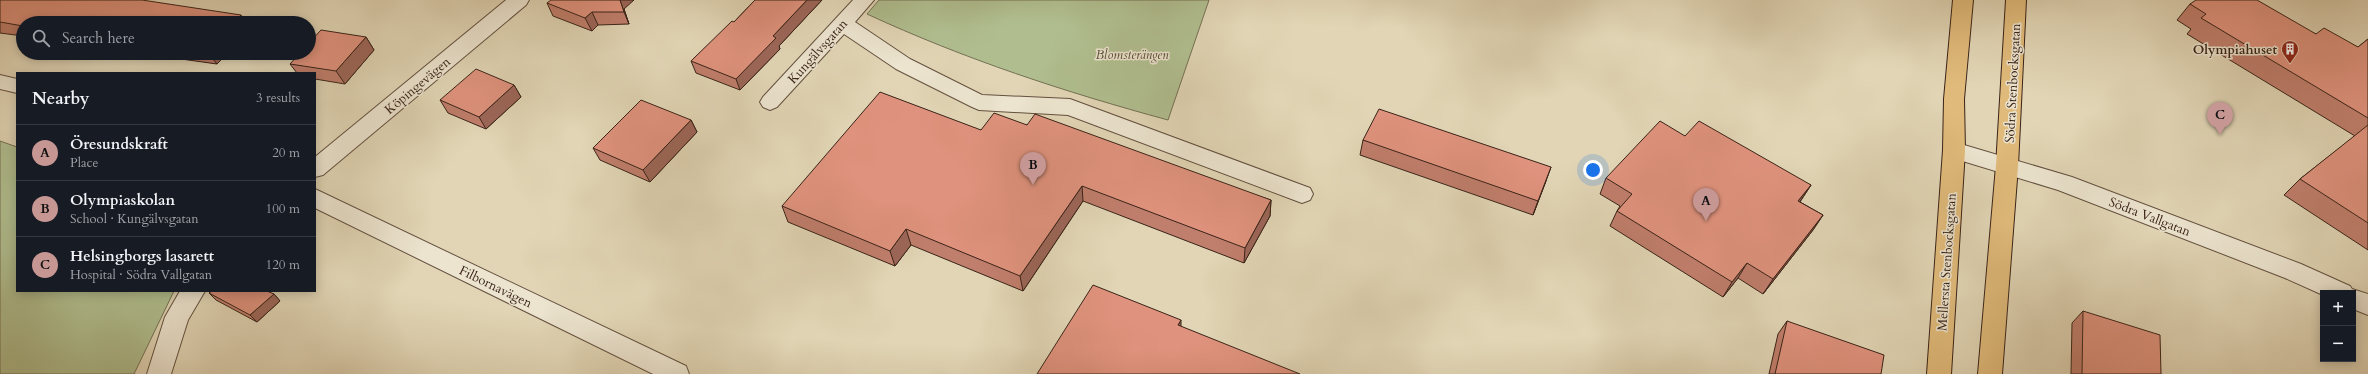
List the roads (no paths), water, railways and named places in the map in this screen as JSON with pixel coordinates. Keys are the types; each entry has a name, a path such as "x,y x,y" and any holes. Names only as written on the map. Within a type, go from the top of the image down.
{"main road":[{"path":"1954,150 1955,92 1963,0"},
{"name":"Södra Stenbocksgatan","path":"2007,166 2016,0"},
{"name":"Mellersta Stenbocksgatan","path":"1939,374 1954,150"},
{"path":"1990,374 2007,166"}],"street":[{"name":"Köpingevägen","path":"316,168 519,0"},
{"name":"Kungälvsgatan","path":"770,102 864,0"},
{"path":"843,22 903,64 979,102 1070,107 1302,194"},
{"path":"0,82 16,86"},
{"name":"Södra Vallgatan","path":"1954,150 2064,183 2293,271 2335,290"},
{"name":"Filbornavägen","path":"316,198 677,374"},
{"path":"159,374 177,316 192,292"},
{"path":"2356,299 2368,305"}],"place":[{"name":"Olympiahuset","path":"2290,64"},
{"name":"Helsingborgs lasarett","path":"2220,135"},
{"name":"Olympiaskolan","path":"1033,185"},
{"name":"Öresundskraft","path":"1706,221"}],"park label":[{"name":"Blomsterängen","path":"1132,54"}]}
